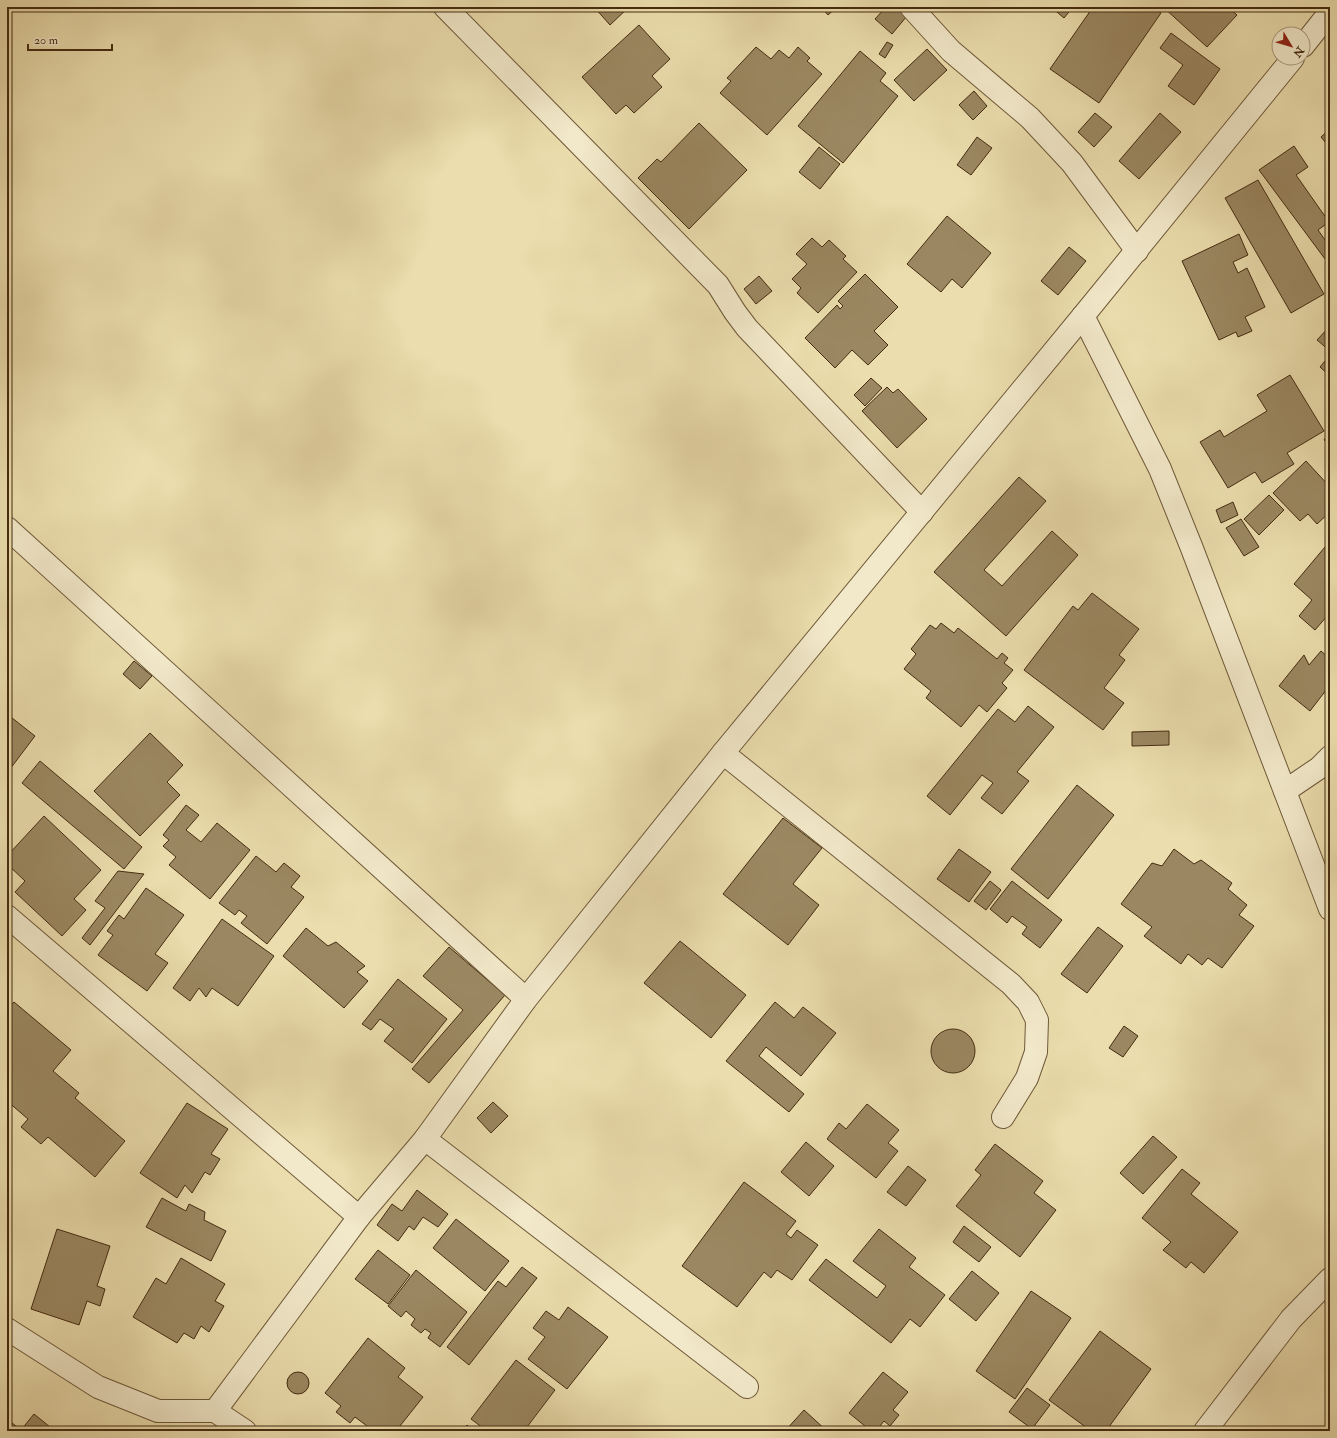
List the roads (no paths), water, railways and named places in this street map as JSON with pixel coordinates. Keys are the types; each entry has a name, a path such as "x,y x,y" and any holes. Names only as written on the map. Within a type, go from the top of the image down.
{"street":[{"path":"445,7 718,285 735,312 748,328 922,512"},
{"path":"911,7 951,51 1030,118 1067,157 1137,251"},
{"path":"1311,36 1330,12"},
{"path":"215,1411 360,1217 425,1139 526,999 723,753 1137,251 1287,66"},
{"path":"1083,316 1160,469 1330,909"},
{"path":"7,528 526,999"},
{"path":"723,753 1011,984 1028,1002 1037,1020 1036,1052 1027,1078 1003,1117"},
{"path":"1285,791 1319,768 1330,757"},
{"path":"7,916 360,1217"},
{"path":"425,1139 747,1387"},
{"path":"1206,1431 1291,1319 1330,1279"},
{"path":"7,1329 98,1387 111,1393 158,1411 215,1411 245,1431"}]}
